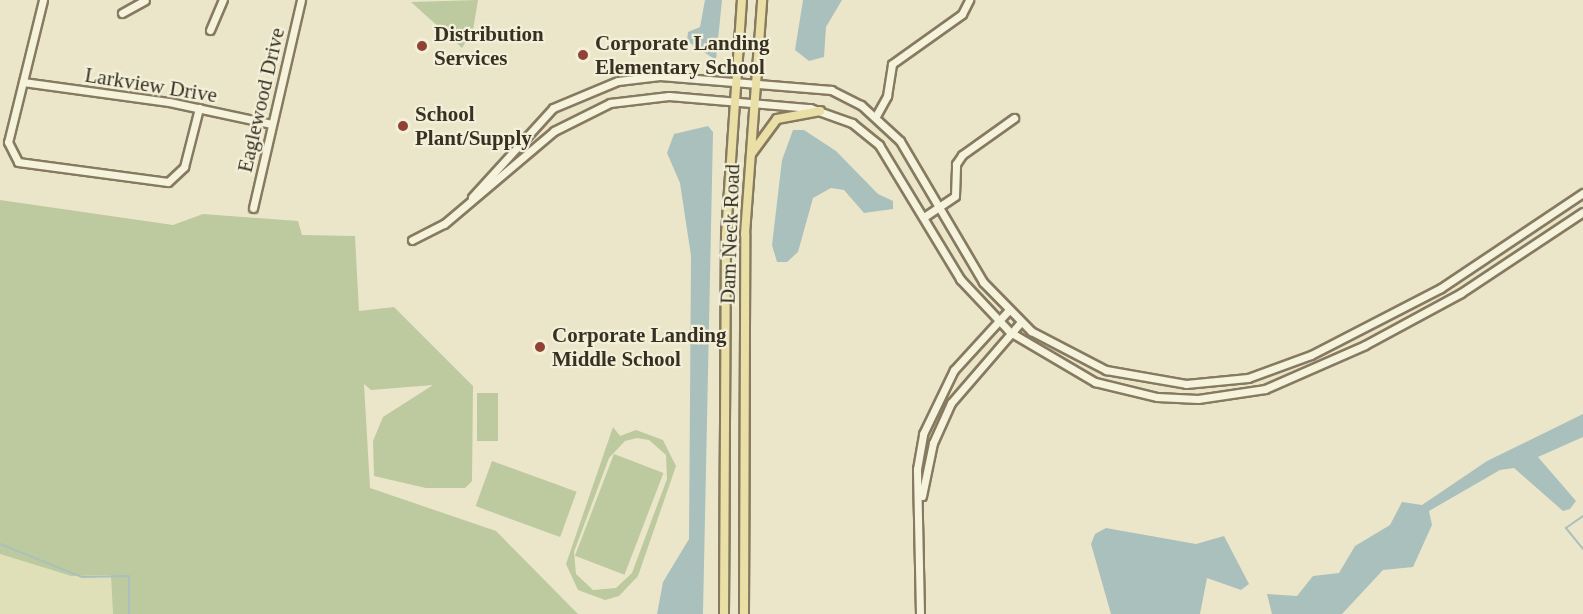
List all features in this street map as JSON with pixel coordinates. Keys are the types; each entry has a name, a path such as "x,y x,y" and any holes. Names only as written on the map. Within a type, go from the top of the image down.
{"main road":[{"name":"Dam Neck Road","path":"724,614 726,234 742,0"},
{"name":"Dam Neck Road","path":"744,614 745,234 762,0"},
{"path":"750,156 777,119 820,111"}],"street":[{"path":"43,0 8,142 10,153 24,165 168,182 184,167 199,108"},
{"path":"122,13 145,0"},
{"path":"210,30 223,0"},
{"name":"Eaglewood Drive","path":"253,208 301,0"},
{"path":"876,116 885,104 892,64 962,14 969,0"},
{"path":"460,210 530,128 563,103 645,76 756,81 831,90 876,116 907,152 983,282 1021,322 1065,352 1106,370 1162,382 1207,383 1291,364 1401,310 1552,216 1583,193"},
{"name":"Larkview Drive","path":"23,82 199,108 272,124"},
{"path":"412,240 460,210 554,131 593,109 648,97 735,100 820,111 852,123 879,145 960,279 997,321 1010,332 1095,382 1147,395 1198,399 1289,381 1409,323 1583,212"},
{"path":"924,217 956,195 955,170 962,155 1014,118"},
{"path":"1552,216 1562,227"},
{"path":"920,614 919,457 935,401 954,370 1009,310"},
{"path":"1401,310 1409,323"},
{"path":"921,504 943,418 969,377 1021,322"}],"green space":[{"path":"478,0 473,30 462,48 411,2"},
{"path":"0,200 173,225 203,214 298,221 302,235 355,236 359,311 394,307 473,386 472,481 465,488 426,488 374,476 373,441 383,417 433,385 371,390 364,384 370,488 496,531 578,614 113,614 111,575 71,576 0,554"},
{"path":"477,393 498,393 498,441 477,441"},
{"path":"613,427 620,436 636,430 663,440 676,466 638,576 619,596 605,600 578,590 566,564","holes":["637,438 649,440 666,455 667,479 632,573 616,588 593,590 576,574 574,552 609,458 625,441"]},
{"path":"614,454 663,473 624,575 575,556"},
{"path":"492,461 577,492 560,537 476,506"},
{"path":"0,554 70,576 112,574 113,614 0,614"}],"water":[{"path":"705,0 722,0 716,60 687,41 688,32 700,27"},
{"path":"803,0 842,0 826,27 824,57 809,61 795,50"},
{"path":"708,126 713,132 703,614 657,614 663,582 689,539 691,256 680,183 667,153 674,134"},
{"path":"793,130 804,130 836,151 878,194 893,201 893,209 864,213 844,190 831,188 813,198 798,252 787,262 777,262 772,245 782,160"},
{"path":"1583,414 1583,437 1538,457 1576,501 1570,509 1563,511 1514,468 1500,470 1429,511 1432,525 1413,567 1383,570 1342,614 1272,614 1267,594 1297,596 1313,576 1339,573 1355,546 1390,525 1402,502 1422,505 1487,461"},
{"path":"1106,528 1196,544 1224,536 1249,584 1241,590 1207,578 1200,614 1111,614 1091,544 1095,534"}],"waterway":[{"path":"1583,516 1566,528 1583,549"},
{"path":"0,544 82,577 129,576 129,614"}],"place":[{"name":"Distribution Services","path":"422,46"},
{"name":"Corporate Landing Elementary School","path":"583,55"},
{"name":"School Plant/Supply","path":"403,126"},
{"name":"Corporate Landing Middle School","path":"540,347"}]}
